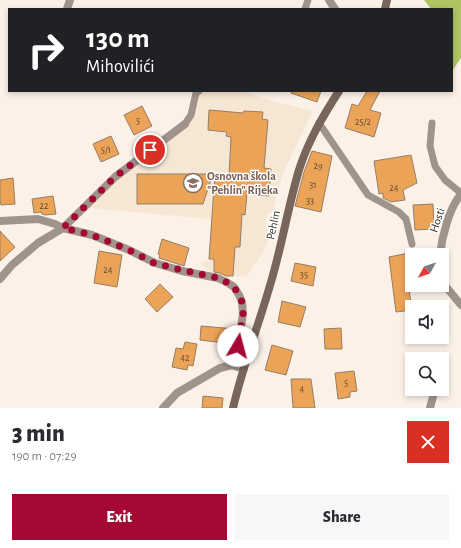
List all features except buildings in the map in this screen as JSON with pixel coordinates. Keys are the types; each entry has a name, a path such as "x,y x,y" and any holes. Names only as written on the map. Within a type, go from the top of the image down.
{"main road":[{"name":"Pehlin","path":"233,408 271,282 299,169 319,124 338,92"}],"street":[{"path":"0,279 12,265 38,243 63,228 115,177 185,124"},
{"name":"Hosti","path":"441,248 449,216 461,193"},
{"path":"0,221 38,219 63,228 92,235 129,250 154,263 218,278 228,283 234,287 239,295 242,302 243,314 238,346 232,365"},
{"path":"449,290 461,305"},
{"path":"163,408 177,393 220,368 232,365 244,369"},
{"path":"430,408 433,396"}],"lane":[{"path":"185,124 191,116 198,92"},
{"path":"432,123 430,146 435,166 445,180 461,193"},
{"path":"319,124 368,195 399,212 406,219 412,244"}],"shaded area":[{"name":"Osnovna škola \"Pehlin\" Rijeka","path":"244,92 313,111 283,173 273,210 267,215 265,227 273,230 261,256 246,277 213,275 200,263 209,259 212,219 89,208 92,193 183,122 196,93"}],"green space":[{"path":"424,0 461,0 461,58 453,70 453,8 430,8"}],"place":[{"name":"Osnovna škola \"Pehlin\" Rijeka","path":"193,183"}],"route":[{"path":"150,150 115,177 63,228 92,235 129,250 154,263 218,278 234,287 242,302 243,314 238,346"}]}
